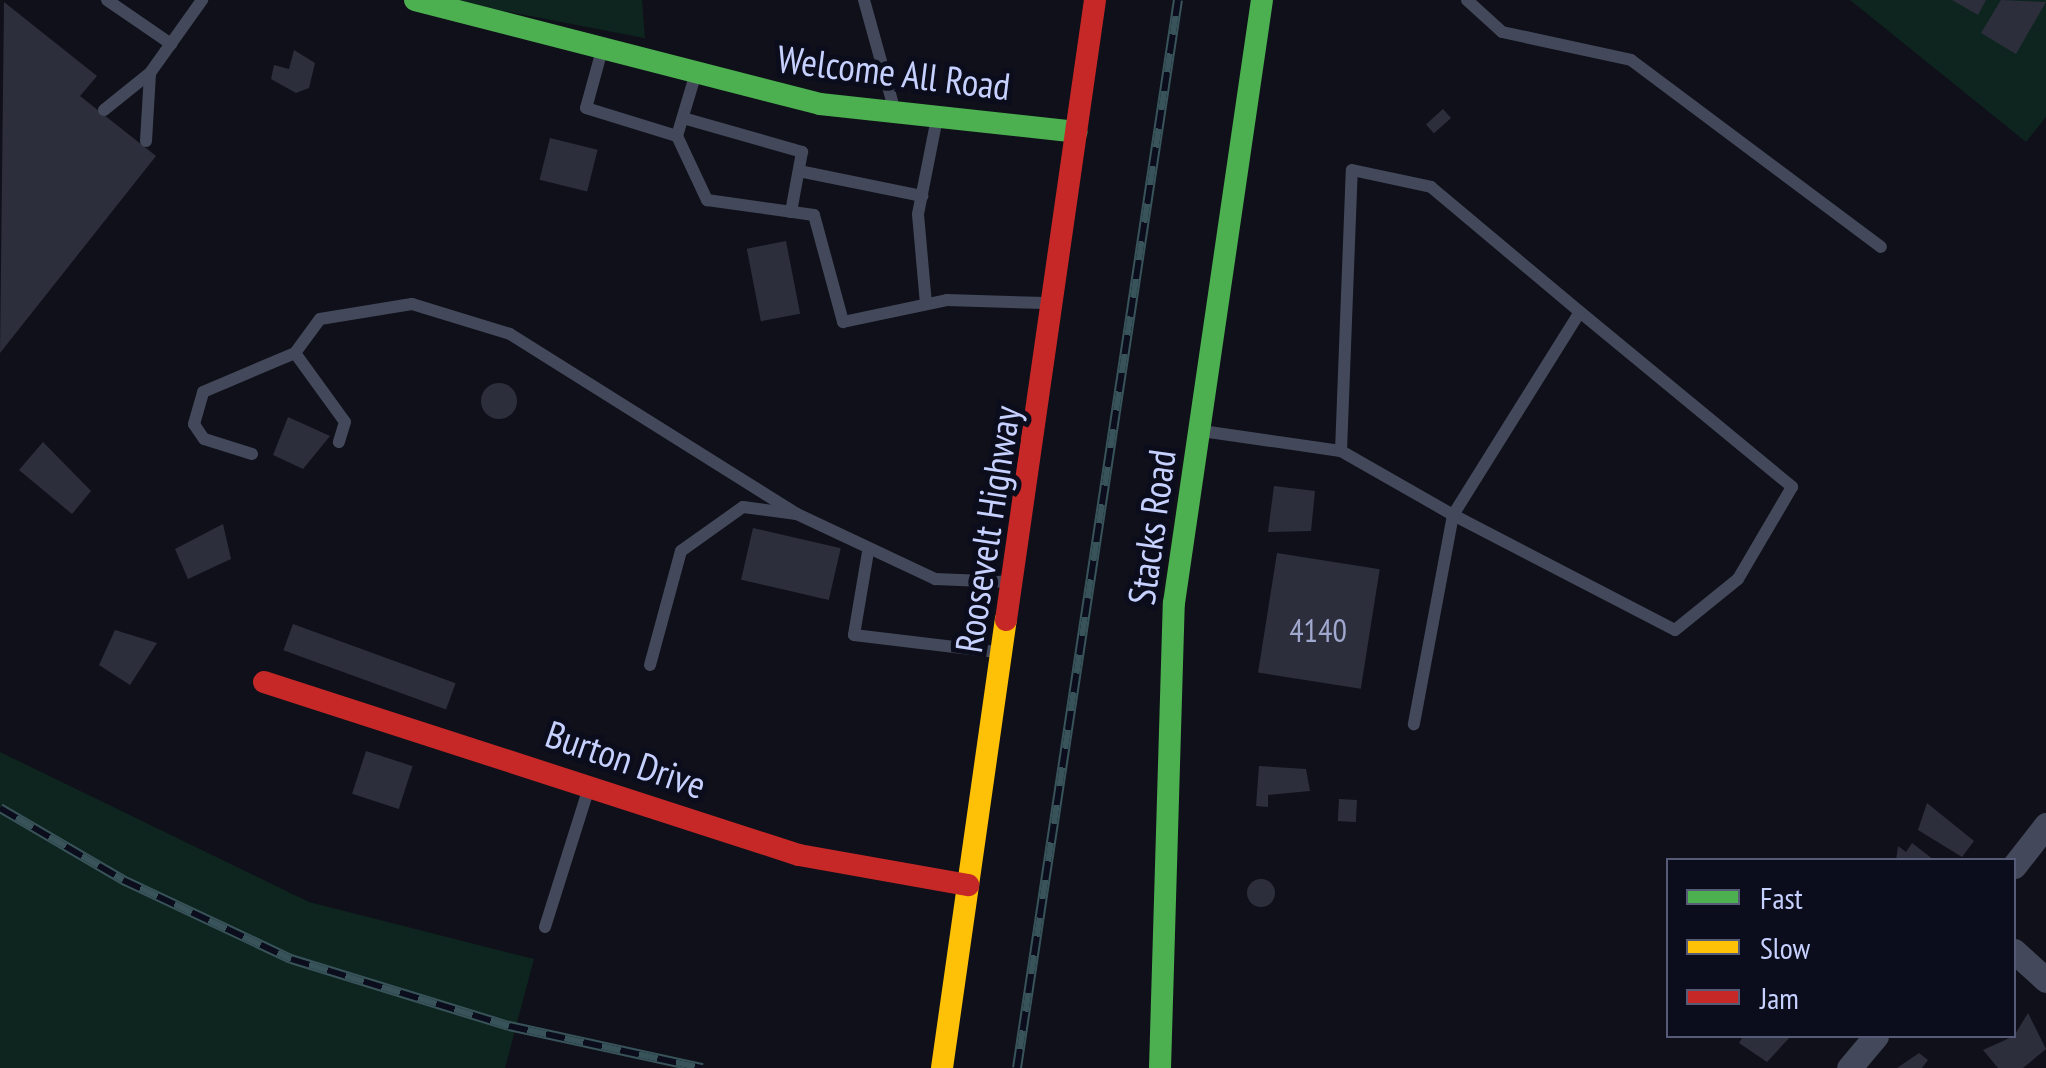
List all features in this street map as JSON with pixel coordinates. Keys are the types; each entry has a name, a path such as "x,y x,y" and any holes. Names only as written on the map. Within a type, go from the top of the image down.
{"street":[{"name":"Welcome All Road","path":"415,0 696,72 895,112 1076,132"},
{"name":"Roosevelt Highway","path":"942,1068 1056,303 1095,0"},
{"name":"Stacks Road","path":"1160,1068 1163,778 1200,431 1262,0"},
{"name":"Burton Drive","path":"264,682 590,784 799,855 968,885"},
{"path":"2016,863 2046,825"},
{"path":"2016,952 2046,980"},
{"path":"1849,1068 1874,1038"}],"lane":[{"path":"107,0 171,44"},
{"path":"104,110 150,73 202,0"},
{"path":"864,0 895,112"},
{"path":"1467,0 1502,32 1631,60 1881,247"},
{"path":"602,48 586,108 678,136"},
{"path":"696,72 678,136 707,200 814,215 843,322 926,304 1056,303"},
{"path":"146,141 150,73"},
{"path":"926,304 922,196 937,116"},
{"path":"683,118 802,152 792,212"},
{"path":"1200,431 1340,451 1452,515 1676,630 1738,579 1792,487 1431,187 1352,170 1340,451"},
{"path":"799,172 922,196"},
{"path":"252,454 204,439 194,424 203,392 295,353 320,318 369,306 412,304 510,334 796,514 868,552 934,579 1016,582"},
{"path":"1414,724 1452,515 1580,312"},
{"path":"295,353 345,422 338,442"},
{"path":"650,665 681,551 742,508 796,514"},
{"path":"868,552 854,634 1003,653"},
{"path":"545,927 590,784"}],"green space":[{"path":"447,0 642,0 645,38 644,38"},
{"path":"1850,0 2046,0 2046,117 2026,142"},
{"path":"0,752 309,902 534,959 505,1068 0,1068"}],"building":[{"path":"1952,0 1986,0 1978,15"},
{"path":"2001,0 2046,2 2016,54 1981,33"},
{"path":"4,2 97,76 80,96 156,156 0,353"},
{"path":"294,50 315,63 309,88 296,93 271,79 274,65 289,69"},
{"path":"1443,109 1451,118 1434,133 1426,124"},
{"path":"550,138 598,150 587,192 540,180"},
{"path":"786,241 800,314 761,321 747,249"},
{"path":"499,383 512,388 517,401 512,414 499,419 486,414 481,401 486,388"},
{"path":"288,417 330,436 303,469 273,455"},
{"path":"43,442 91,491 72,514 19,470"},
{"path":"1274,486 1315,491 1311,531 1268,532"},
{"path":"223,524 231,559 188,579 175,549"},
{"path":"753,528 841,548 829,600 741,580"},
{"path":"1277,553 1380,569 1361,689 1258,673"},
{"path":"293,624 456,683 446,709 283,650"},
{"path":"115,630 157,643 130,685 99,665"},
{"path":"366,751 413,766 399,809 352,794"},
{"path":"1259,766 1306,769 1310,791 1268,795 1268,807 1256,806"},
{"path":"1339,799 1357,800 1356,822 1338,821"},
{"path":"1927,803 1974,841 1962,857 1918,830"},
{"path":"1912,843 1931,858 1896,858 1898,846 1906,852"},
{"path":"1261,879 1271,883 1275,893 1271,903 1261,907 1251,903 1247,893 1251,883"},
{"path":"2028,1013 2046,1049 2023,1068 1998,1068 1983,1050 2016,1038"},
{"path":"1742,1038 1789,1038 1767,1062 1739,1043"},
{"path":"1919,1053 1928,1060 1922,1068 1897,1068"}],"railway":[{"path":"1017,1068 1178,0"},
{"path":"0,808 123,880 291,959 509,1026 702,1068"}],"traffic: fast":[{"path":"415,0 820,104 1076,132"},
{"path":"1160,1068 1174,603 1262,0"}],"traffic: slow":[{"path":"942,1068 1006,620"}],"traffic: jam":[{"path":"1006,620 1095,0"},
{"path":"264,682 799,855 968,885"}]}
